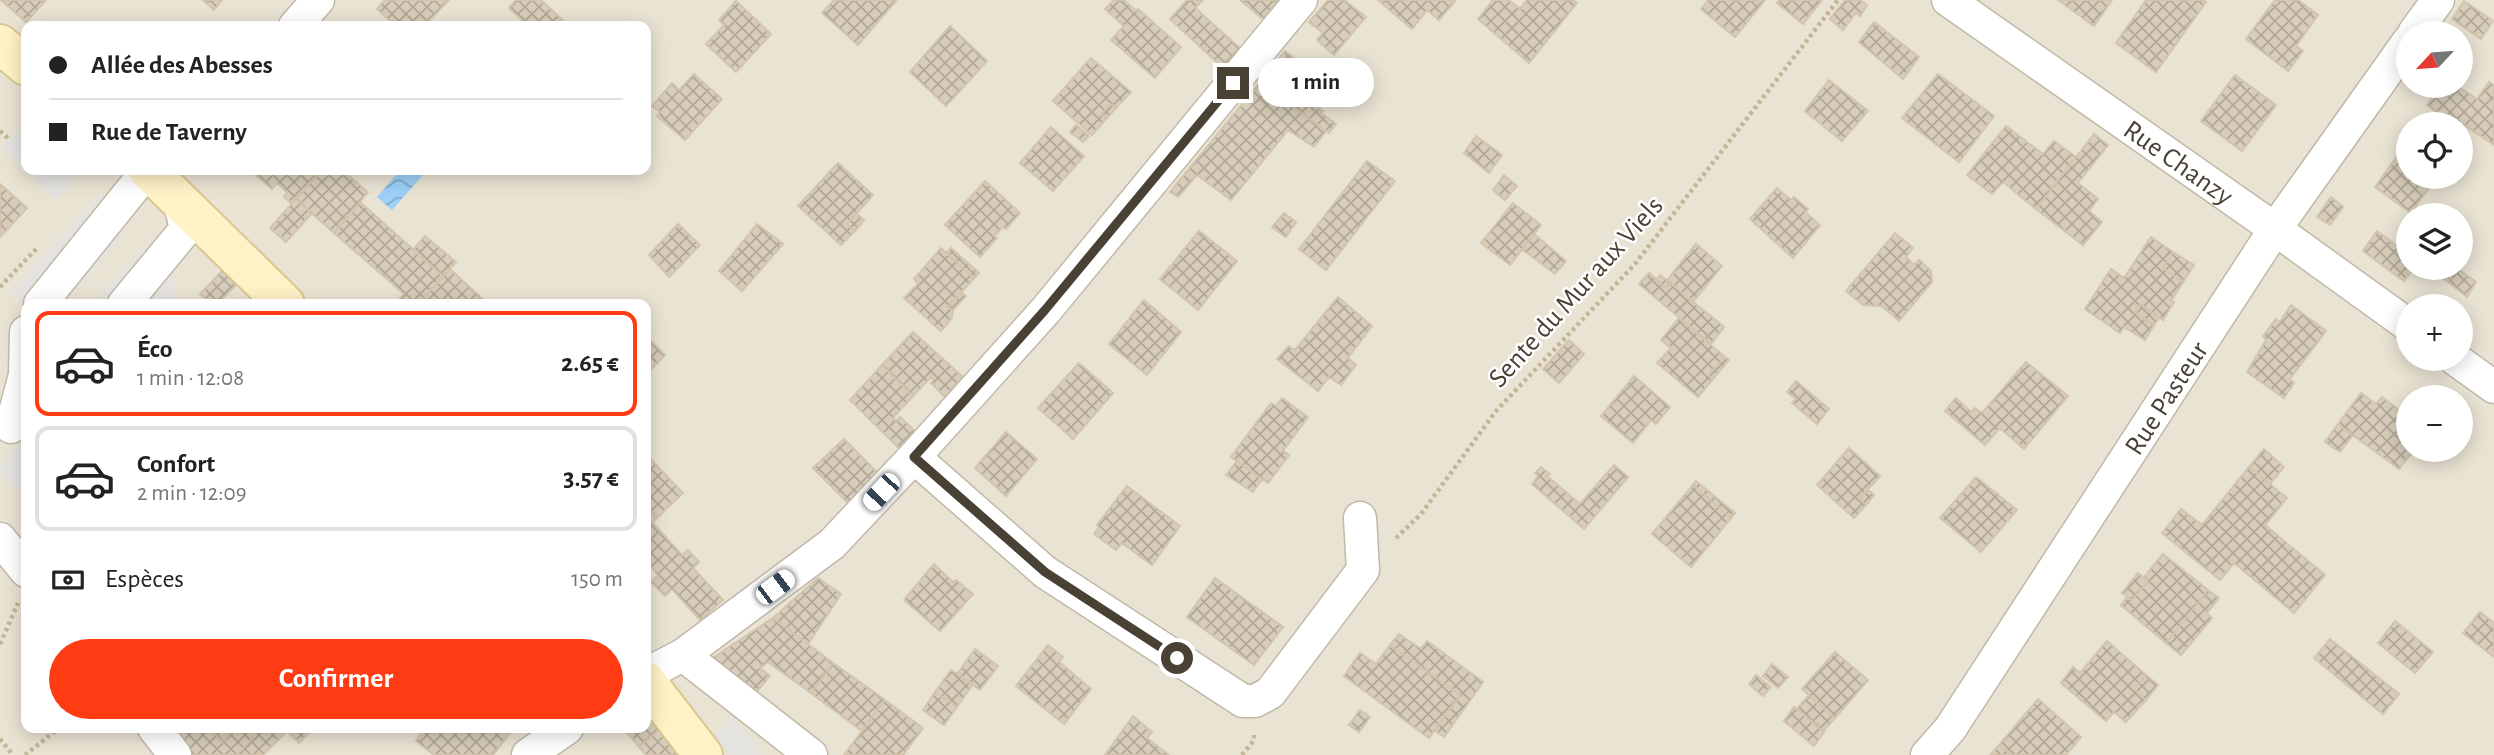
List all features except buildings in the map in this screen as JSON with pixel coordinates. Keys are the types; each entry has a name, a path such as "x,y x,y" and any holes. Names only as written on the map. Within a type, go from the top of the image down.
{"street":[{"path":"299,21 318,0"},
{"path":"651,671 683,655 832,544 1045,310 1301,0"},
{"name":"Rue Chanzy","path":"1948,0 2396,316"},
{"path":"2423,21 2438,0"},
{"path":"0,44 21,62"},
{"name":"Rue Pasteur","path":"1927,755 1950,729 2276,229 2396,59"},
{"path":"45,299 161,178"},
{"path":"128,299 187,229 161,178"},
{"path":"161,178 280,299"},
{"path":"2472,371 2494,387"},
{"path":"12,428 21,391"},
{"path":"914,457 1045,572 1243,701 1255,701 1270,693 1363,570 1360,518"},
{"path":"0,540 21,578"},
{"path":"683,655 811,755"},
{"path":"651,687 703,755"},
{"path":"158,733 175,755"},
{"path":"528,755 560,733"}],"path":[{"name":"Sente du Mur aux Viels","path":"1363,570 1421,514 1496,411 1634,264 1838,0"},
{"path":"0,131 9,139"},
{"path":"0,644 21,591"},
{"path":"25,755 53,733"},
{"path":"0,739 13,755"}],"shaded area":[{"path":"0,0 2494,0 2494,755 0,755"},
{"path":"19,129 21,167 1,148"},
{"path":"30,175 79,175 56,200"},
{"path":"101,192 111,200 20,302 11,293"},
{"path":"115,225 125,234 71,297 61,287"},
{"path":"143,246 153,255 114,299 97,299"},
{"path":"173,263 174,299 142,299"},
{"path":"21,441 21,486 18,489 0,474 0,465"},
{"path":"732,716 763,755 728,755 714,736"}],"water":[{"path":"396,175 423,175 392,210 377,197"}],"route":[{"path":"1177,658 1045,572 914,457 1045,310 1233,83"}]}
